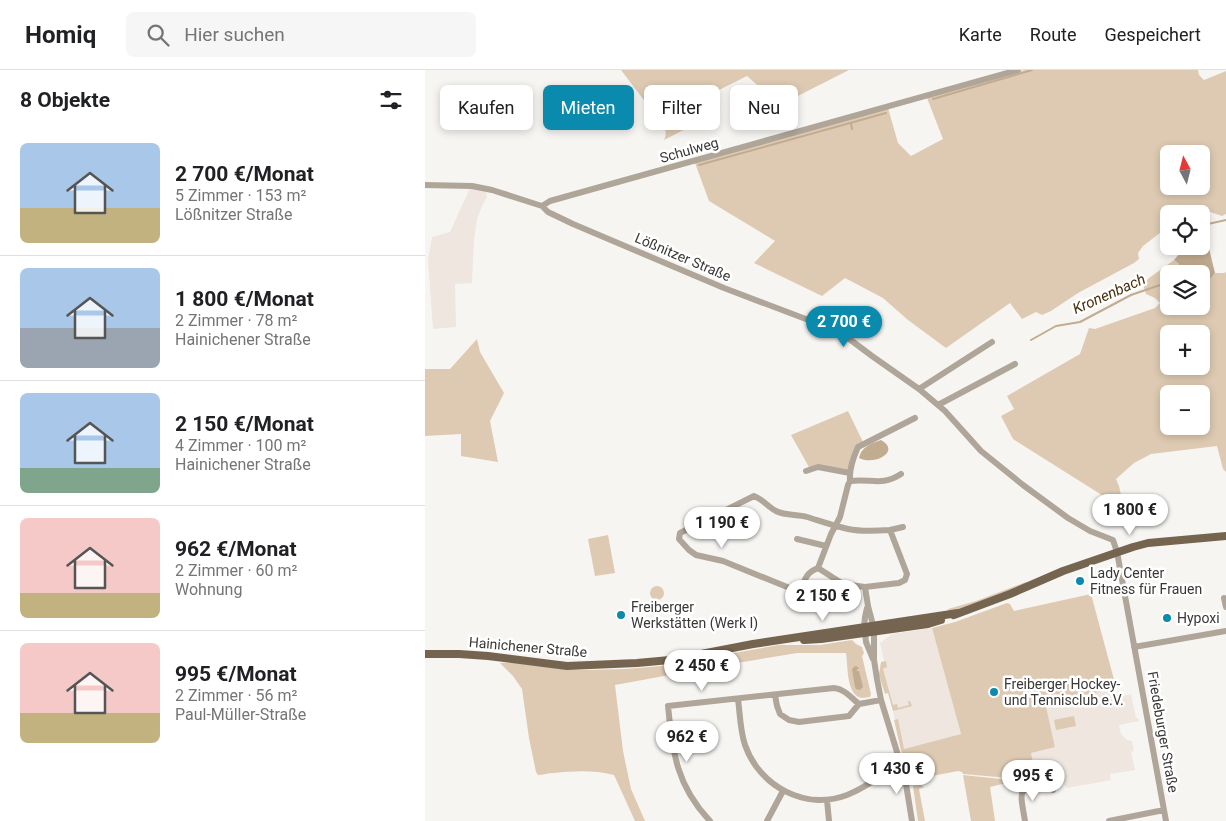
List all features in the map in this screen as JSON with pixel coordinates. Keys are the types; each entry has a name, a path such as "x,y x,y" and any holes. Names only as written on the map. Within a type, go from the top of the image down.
{"main road":[{"name":"Hainichener Straße","path":"425,654 488,656 567,666 670,660 777,640 873,629 958,613 1063,571 1137,546 1148,543 1226,536"}],"street":[{"name":"Schulweg","path":"542,206 550,201 1018,70"},
{"name":"Lößnitzer Straße","path":"425,185 472,186 493,190 542,206 547,212 591,232 724,288 840,332 939,405 981,451 1023,485 1068,518 1090,531 1113,540 1117,552"},
{"path":"919,389 992,342"},
{"path":"939,405 1015,364"},
{"path":"903,527 870,531 848,529 836,526 804,516 794,516 777,511 754,496 680,533 679,539 696,555 723,561 792,590 801,588 808,574 818,568 831,534 836,526 840,517 848,485 851,481 850,473 857,448 915,418"},
{"path":"807,471 818,466 850,473"},
{"path":"851,481 891,480 901,474"},
{"path":"818,568 843,584 865,587 899,583 905,580 906,570 890,530"},
{"path":"797,539 827,546"},
{"name":"Friedeburger Straße","path":"1117,552 1166,821"},
{"path":"865,587 873,629 873,660 881,700 906,784 912,821"},
{"path":"1224,598 1226,607"},
{"path":"868,606 865,617 866,645 873,660"},
{"path":"1134,647 1226,631"},
{"path":"710,821 690,795 680,774 672,744 668,706 834,688 845,691 859,704"},
{"path":"775,695 781,714 789,720 799,722 849,716 859,704 881,700"},
{"path":"738,699 743,735 749,754 762,774 783,791 804,798 827,800 845,796 855,792 900,764"},
{"path":"1025,821 1021,793 1029,787 1052,783 1053,790"},
{"path":"767,821 783,791"},
{"path":"827,800 829,821"},
{"path":"1109,821 1164,810"}],"shaded area":[{"path":"621,70 849,70 798,96 798,85 757,85 747,76 720,90 720,85 644,85 644,101"},
{"path":"1025,70 1198,70 1199,75 1204,80 1226,71 1226,214 1222,216 1210,212 1210,205 1160,205 1160,233 1143,246 1138,253 1139,259 1134,263 1042,315 1036,312 1022,319 1010,303 946,348 908,320 883,298 845,278 822,296 754,263 775,241 709,201 695,163 888,108 898,143 911,156 943,139 927,98"},
{"path":"665,130 684,130 664,140"},
{"path":"470,188 486,192 487,197 477,219 472,283 455,284 456,327 433,329 428,259 432,237 450,232"},
{"path":"1210,252 1215,273 1210,279 1210,265 1179,265 1174,260 1178,255 1210,255"},
{"path":"1174,260 1179,265 1167,265"},
{"path":"1160,270 1160,303 1155,298 1146,294 1143,284"},
{"path":"1226,272 1226,472 1223,469 1217,446 1151,454 1134,463 1116,479 1122,499 1105,497 1013,439 1001,416 1014,409 1007,396 1080,354 1089,328 1095,329 1155,308 1160,303 1160,315 1210,315 1210,279 1215,273"},
{"path":"477,339 480,352 504,393 490,421 498,462 461,456 461,434 425,436 425,369 450,369"},
{"path":"848,411 863,442 850,473 818,467 810,469 791,435"},
{"path":"881,440 887,445 888,449 883,457 871,460 859,458 864,448"},
{"path":"608,535 615,573 595,576 588,539"},
{"path":"1026,582 1027,585 959,609 948,611 948,609 976,601"},
{"path":"657,586 662,588 664,593 662,598 657,600 652,598 650,593 652,588"},
{"path":"1091,594 1116,687 1046,707 1055,747 1031,753 1034,767 1013,771 1015,781 1008,778 963,774 958,771 911,780 894,720 898,719 904,749 961,734 932,628 955,622 1007,603 1010,604 1014,611"},
{"path":"932,628 961,734 901,750 883,673 884,661 880,643 892,634"},
{"path":"852,640 862,647 864,653 862,656 871,694 870,697 862,698 853,692 850,686 846,653 797,653 615,685 623,751 631,789 645,821 635,821 614,775 584,771 538,775 529,738 522,689 513,676 500,663 520,662 561,669 625,669 661,666 779,645 820,645"},
{"path":"886,661 887,667 883,669 893,705 897,704 898,708 909,705 908,701 910,701 912,706 893,711 888,693 885,694 879,675 881,662"},
{"path":"855,666 859,669 857,671 859,671 863,687 860,690 855,687 852,669"},
{"path":"1109,689 1111,699 1131,694 1136,718 1139,721 1119,725 1121,734 1127,740 1132,741 1134,751 1131,752 1135,770 1110,774 1111,780 1067,788 1064,784 1060,763 1034,767 1031,753 1055,746 1045,707"},
{"path":"1074,716 1076,726 1056,730 1054,720"},
{"path":"963,775 1010,780 1010,782 990,787 995,821 971,821"},
{"path":"921,785 924,787 919,789 925,821 918,821 913,786"}],"waterway":[{"path":"933,99 1032,70"},
{"path":"699,165 886,113"},
{"path":"851,123 852,129"},
{"name":"Kronenbach","path":"1210,224 1226,220"},
{"name":"Kronenbach","path":"1031,340 1056,326 1080,322 1131,295 1160,285"}],"place":[{"name":"Lady Center Fitness für Frauen","path":"1080,581"},
{"name":"Freiberger Werkstätten (Werk I)","path":"621,615"},
{"name":"Hypoxi","path":"1167,618"},
{"name":"Freiberger Hockey- und Tennisclub e.V.","path":"994,692"}]}
